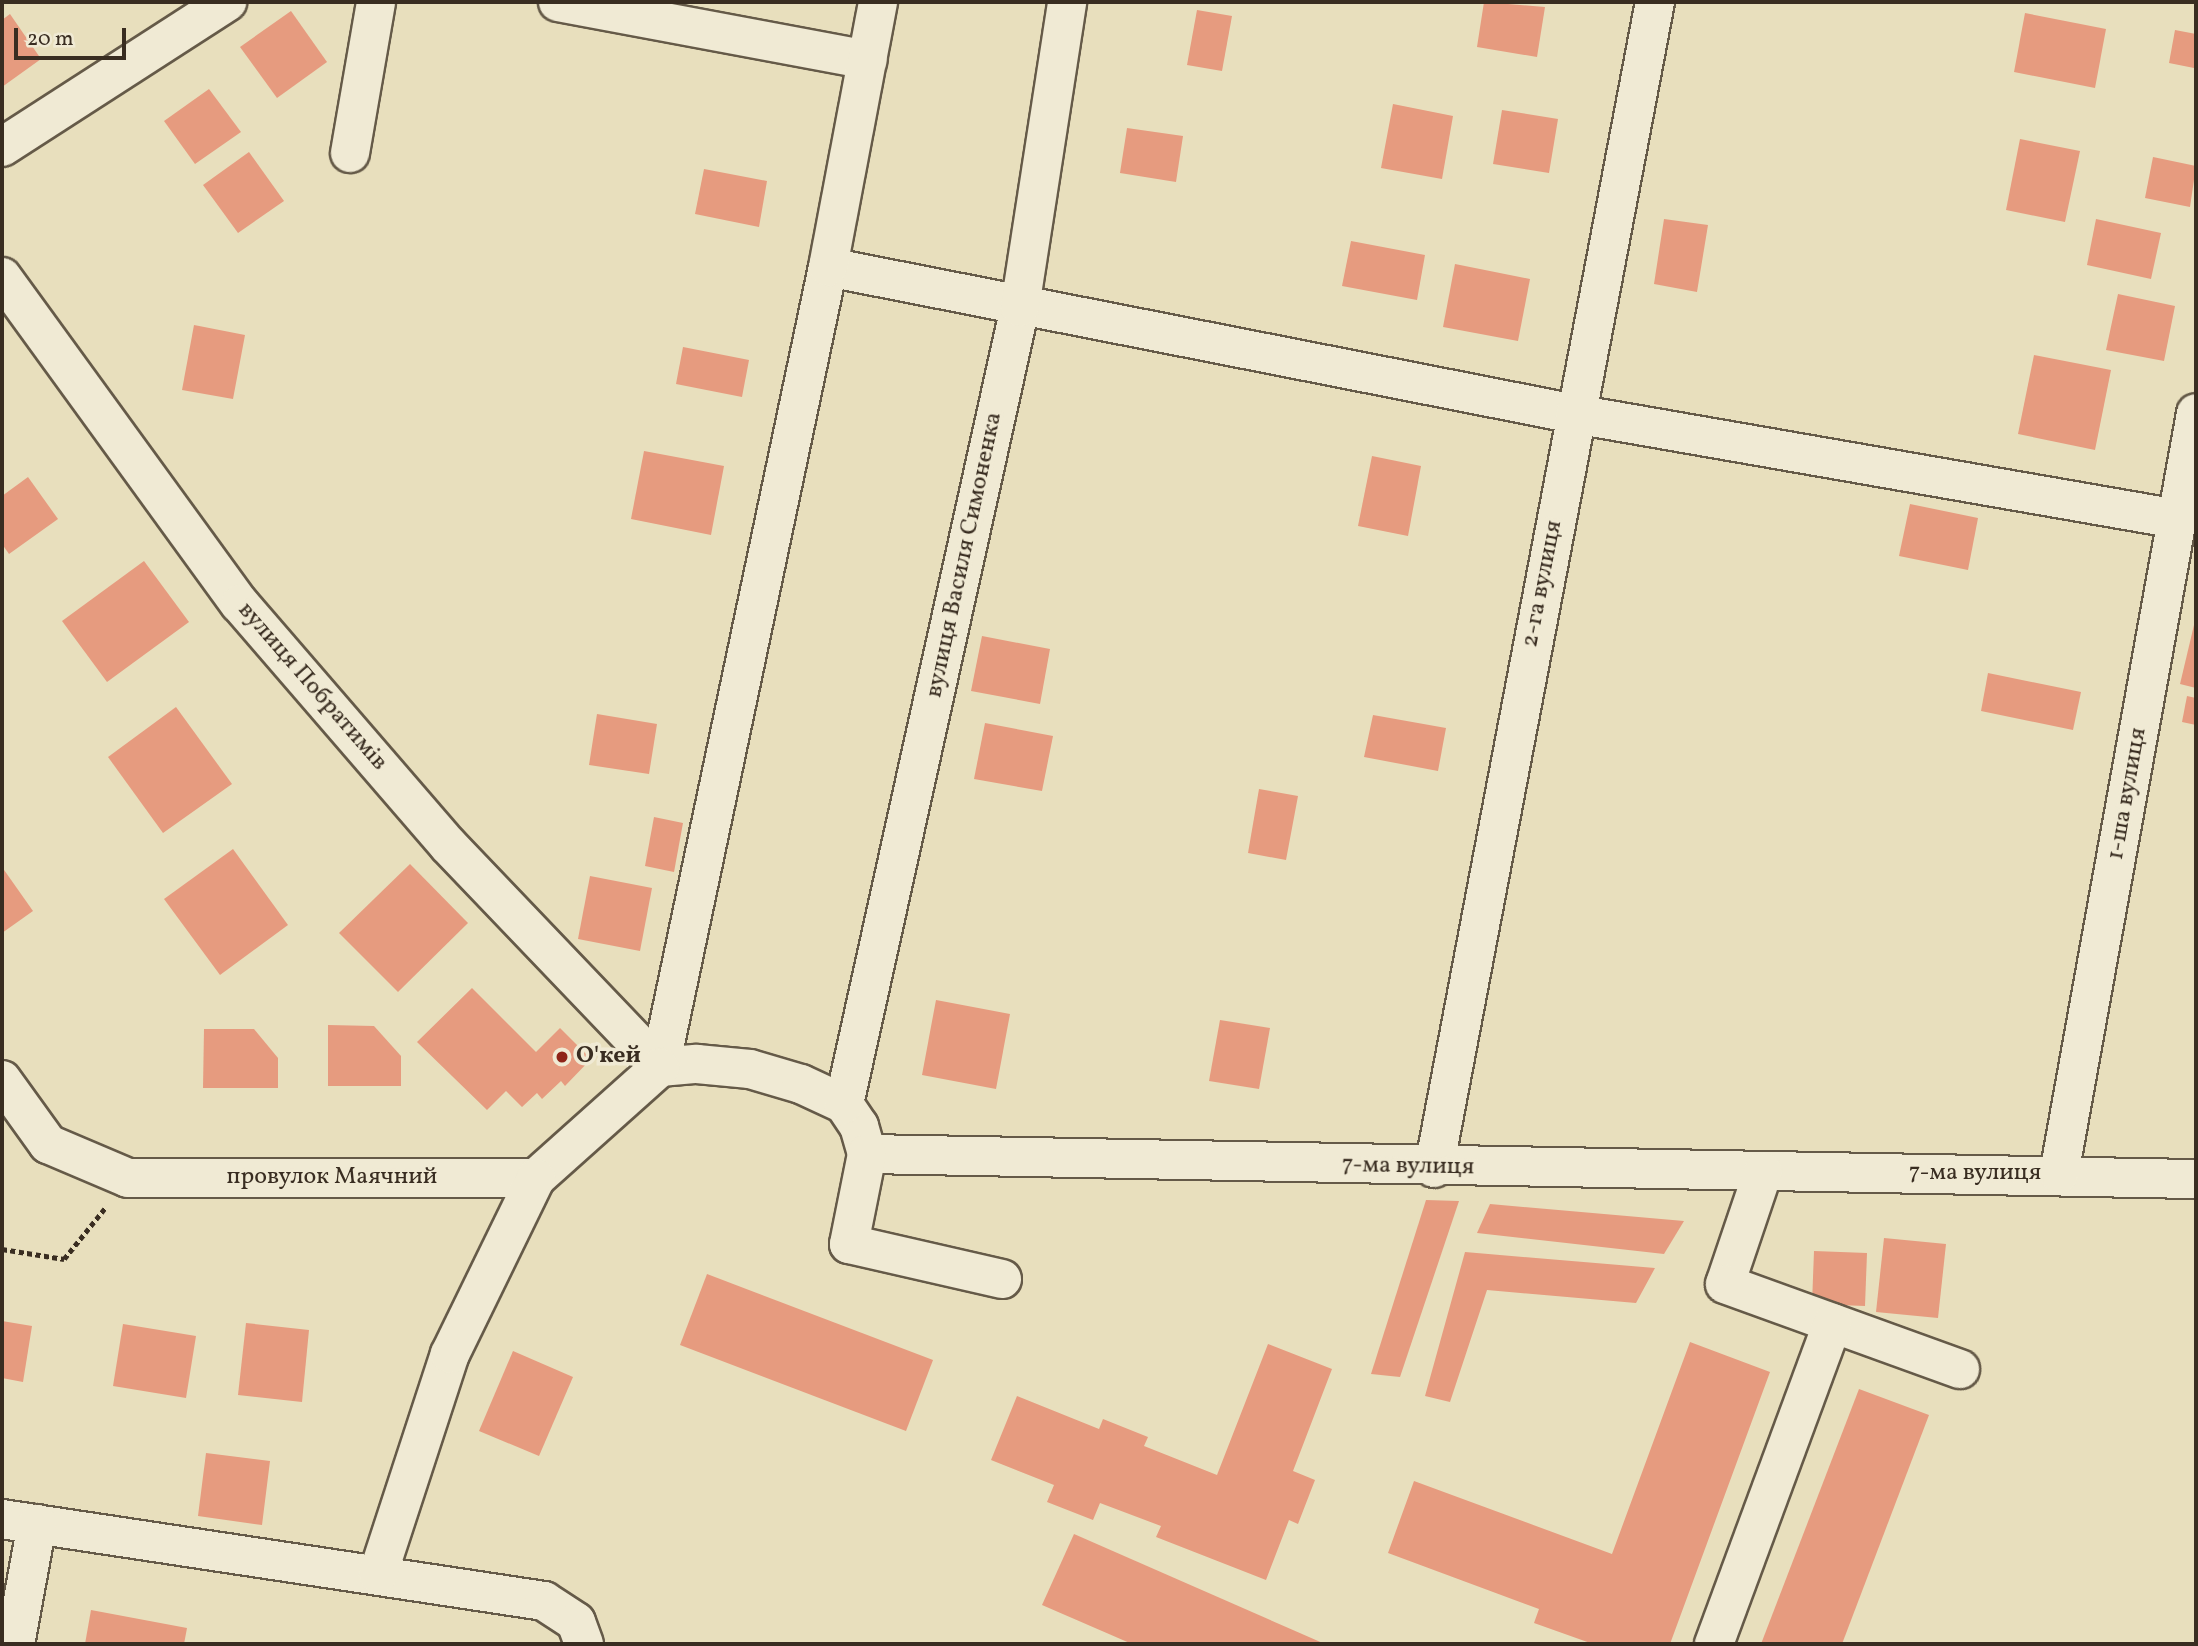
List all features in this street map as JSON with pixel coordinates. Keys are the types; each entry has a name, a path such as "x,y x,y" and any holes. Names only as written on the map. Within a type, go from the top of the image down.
{"street":[{"path":"2,147 226,2"},
{"path":"350,153 376,2"},
{"path":"558,2 868,60"},
{"path":"378,1573 450,1354 536,1178 660,1067 828,267 878,2"},
{"name":"вулиця Василя Симоненка","path":"844,1104 1020,307 1068,2"},
{"name":"2-га вулиця","path":"1434,1168 1655,2"},
{"path":"828,267 1020,307 1575,414 2177,519"},
{"name":"вулиця Побратимів","path":"2,277 240,604 448,845 660,1067"},
{"name":"1-ша вулиця","path":"2059,1174 2196,413"},
{"path":"660,1067 697,1064 750,1069 801,1084 844,1104 859,1126 867,1154 849,1244 1002,1279"},
{"name":"провулок Маячний","path":"2,1080 48,1144 128,1178 536,1178"},
{"name":"7-ма вулиця","path":"867,1154 1434,1168 2059,1174 2196,1179"},
{"path":"1763,1172 1725,1284 1960,1369"},
{"path":"1714,1644 1833,1323"},
{"path":"15,1644 20,1522 378,1573 544,1601 576,1622 584,1644"}],"path":[{"path":"2,1249 64,1259 128,1178"}],"building":[{"path":"1484,2 1545,7 1537,57 1477,47"},
{"path":"1197,10 1232,16 1222,71 1187,65"},
{"path":"291,11 327,62 277,98 240,47"},
{"path":"2025,13 2106,29 2095,88 2014,72"},
{"path":"10,14 41,59 2,87 2,20"},
{"path":"2175,30 2196,34 2194,68 2169,63"},
{"path":"209,89 241,132 195,164 164,121"},
{"path":"1393,104 1453,116 1442,179 1381,168"},
{"path":"1502,110 1558,119 1549,173 1493,164"},
{"path":"1127,128 1183,136 1176,182 1120,173"},
{"path":"2020,139 2080,151 2065,222 2006,210"},
{"path":"249,152 284,201 238,233 203,185"},
{"path":"2153,157 2196,166 2190,207 2145,198"},
{"path":"704,169 767,181 759,227 695,214"},
{"path":"1664,219 1708,225 1697,292 1654,284"},
{"path":"2096,219 2161,233 2151,279 2087,265"},
{"path":"1351,241 1425,255 1417,300 1342,286"},
{"path":"1455,264 1530,279 1518,341 1443,327"},
{"path":"2118,294 2175,306 2164,361 2106,350"},
{"path":"194,325 245,335 233,399 182,390"},
{"path":"683,347 749,360 742,397 676,384"},
{"path":"2034,355 2111,370 2095,450 2018,434"},
{"path":"644,451 724,466 711,535 631,519"},
{"path":"1372,456 1421,466 1408,536 1358,526"},
{"path":"28,477 58,519 9,554 2,544 2,496"},
{"path":"1910,504 1978,518 1968,570 1899,556"},
{"path":"144,561 189,622 107,682 62,621"},
{"path":"2196,625 2196,688 2180,684"},
{"path":"982,636 1050,649 1040,704 971,691"},
{"path":"1988,673 2081,692 2073,730 1981,711"},
{"path":"2187,696 2196,698 2196,725 2182,722"},
{"path":"176,707 232,784 163,833 108,757"},
{"path":"597,714 657,724 649,774 589,765"},
{"path":"1373,715 1446,728 1438,771 1364,757"},
{"path":"985,723 1053,736 1042,791 974,779"},
{"path":"1259,789 1298,796 1286,860 1248,853"},
{"path":"654,817 683,823 674,872 645,866"},
{"path":"233,849 288,925 220,975 164,899"},
{"path":"410,864 468,923 398,992 339,933"},
{"path":"2,867 33,911 2,933"},
{"path":"590,876 652,888 640,951 578,939"},
{"path":"472,988 536,1052 560,1028 591,1059 565,1086 561,1081 542,1099 537,1093 522,1107 506,1091 487,1110 417,1042"},
{"path":"936,1000 1010,1014 996,1089 922,1075"},
{"path":"1220,1020 1270,1028 1259,1089 1209,1081"},
{"path":"328,1025 374,1026 401,1056 401,1086 328,1086"},
{"path":"204,1029 254,1029 278,1058 278,1088 203,1088"},
{"path":"1426,1200 1459,1201 1400,1377 1371,1374"},
{"path":"1490,1204 1684,1221 1664,1254 1477,1233"},
{"path":"1884,1238 1946,1244 1938,1318 1876,1312"},
{"path":"1814,1251 1867,1253 1865,1306 1812,1304"},
{"path":"1465,1252 1655,1268 1636,1303 1487,1290 1450,1402 1425,1396"},
{"path":"707,1274 933,1360 906,1431 680,1345"},
{"path":"2,1321 32,1326 23,1382 2,1378"},
{"path":"246,1323 309,1330 302,1402 238,1395"},
{"path":"123,1324 196,1336 186,1398 113,1386"},
{"path":"1690,1342 1770,1372 1670,1644 1593,1644 1534,1623 1539,1609 1388,1553 1414,1481 1612,1554"},
{"path":"1268,1344 1332,1369 1293,1471 1315,1480 1298,1524 1289,1520 1266,1580 1156,1537 1161,1526 1100,1503 1093,1520 1047,1502 1054,1485 991,1460 1017,1396 1099,1429 1103,1419 1148,1437 1144,1446 1217,1475"},
{"path":"513,1351 573,1377 539,1456 479,1431"},
{"path":"1859,1389 1929,1415 1842,1644 1761,1644"},
{"path":"206,1453 270,1461 262,1525 198,1516"},
{"path":"1074,1534 1325,1644 1132,1644 1042,1605"},
{"path":"91,1610 187,1628 184,1644 85,1644"}],"place":[{"name":"О'кей","path":"562,1057"}]}
